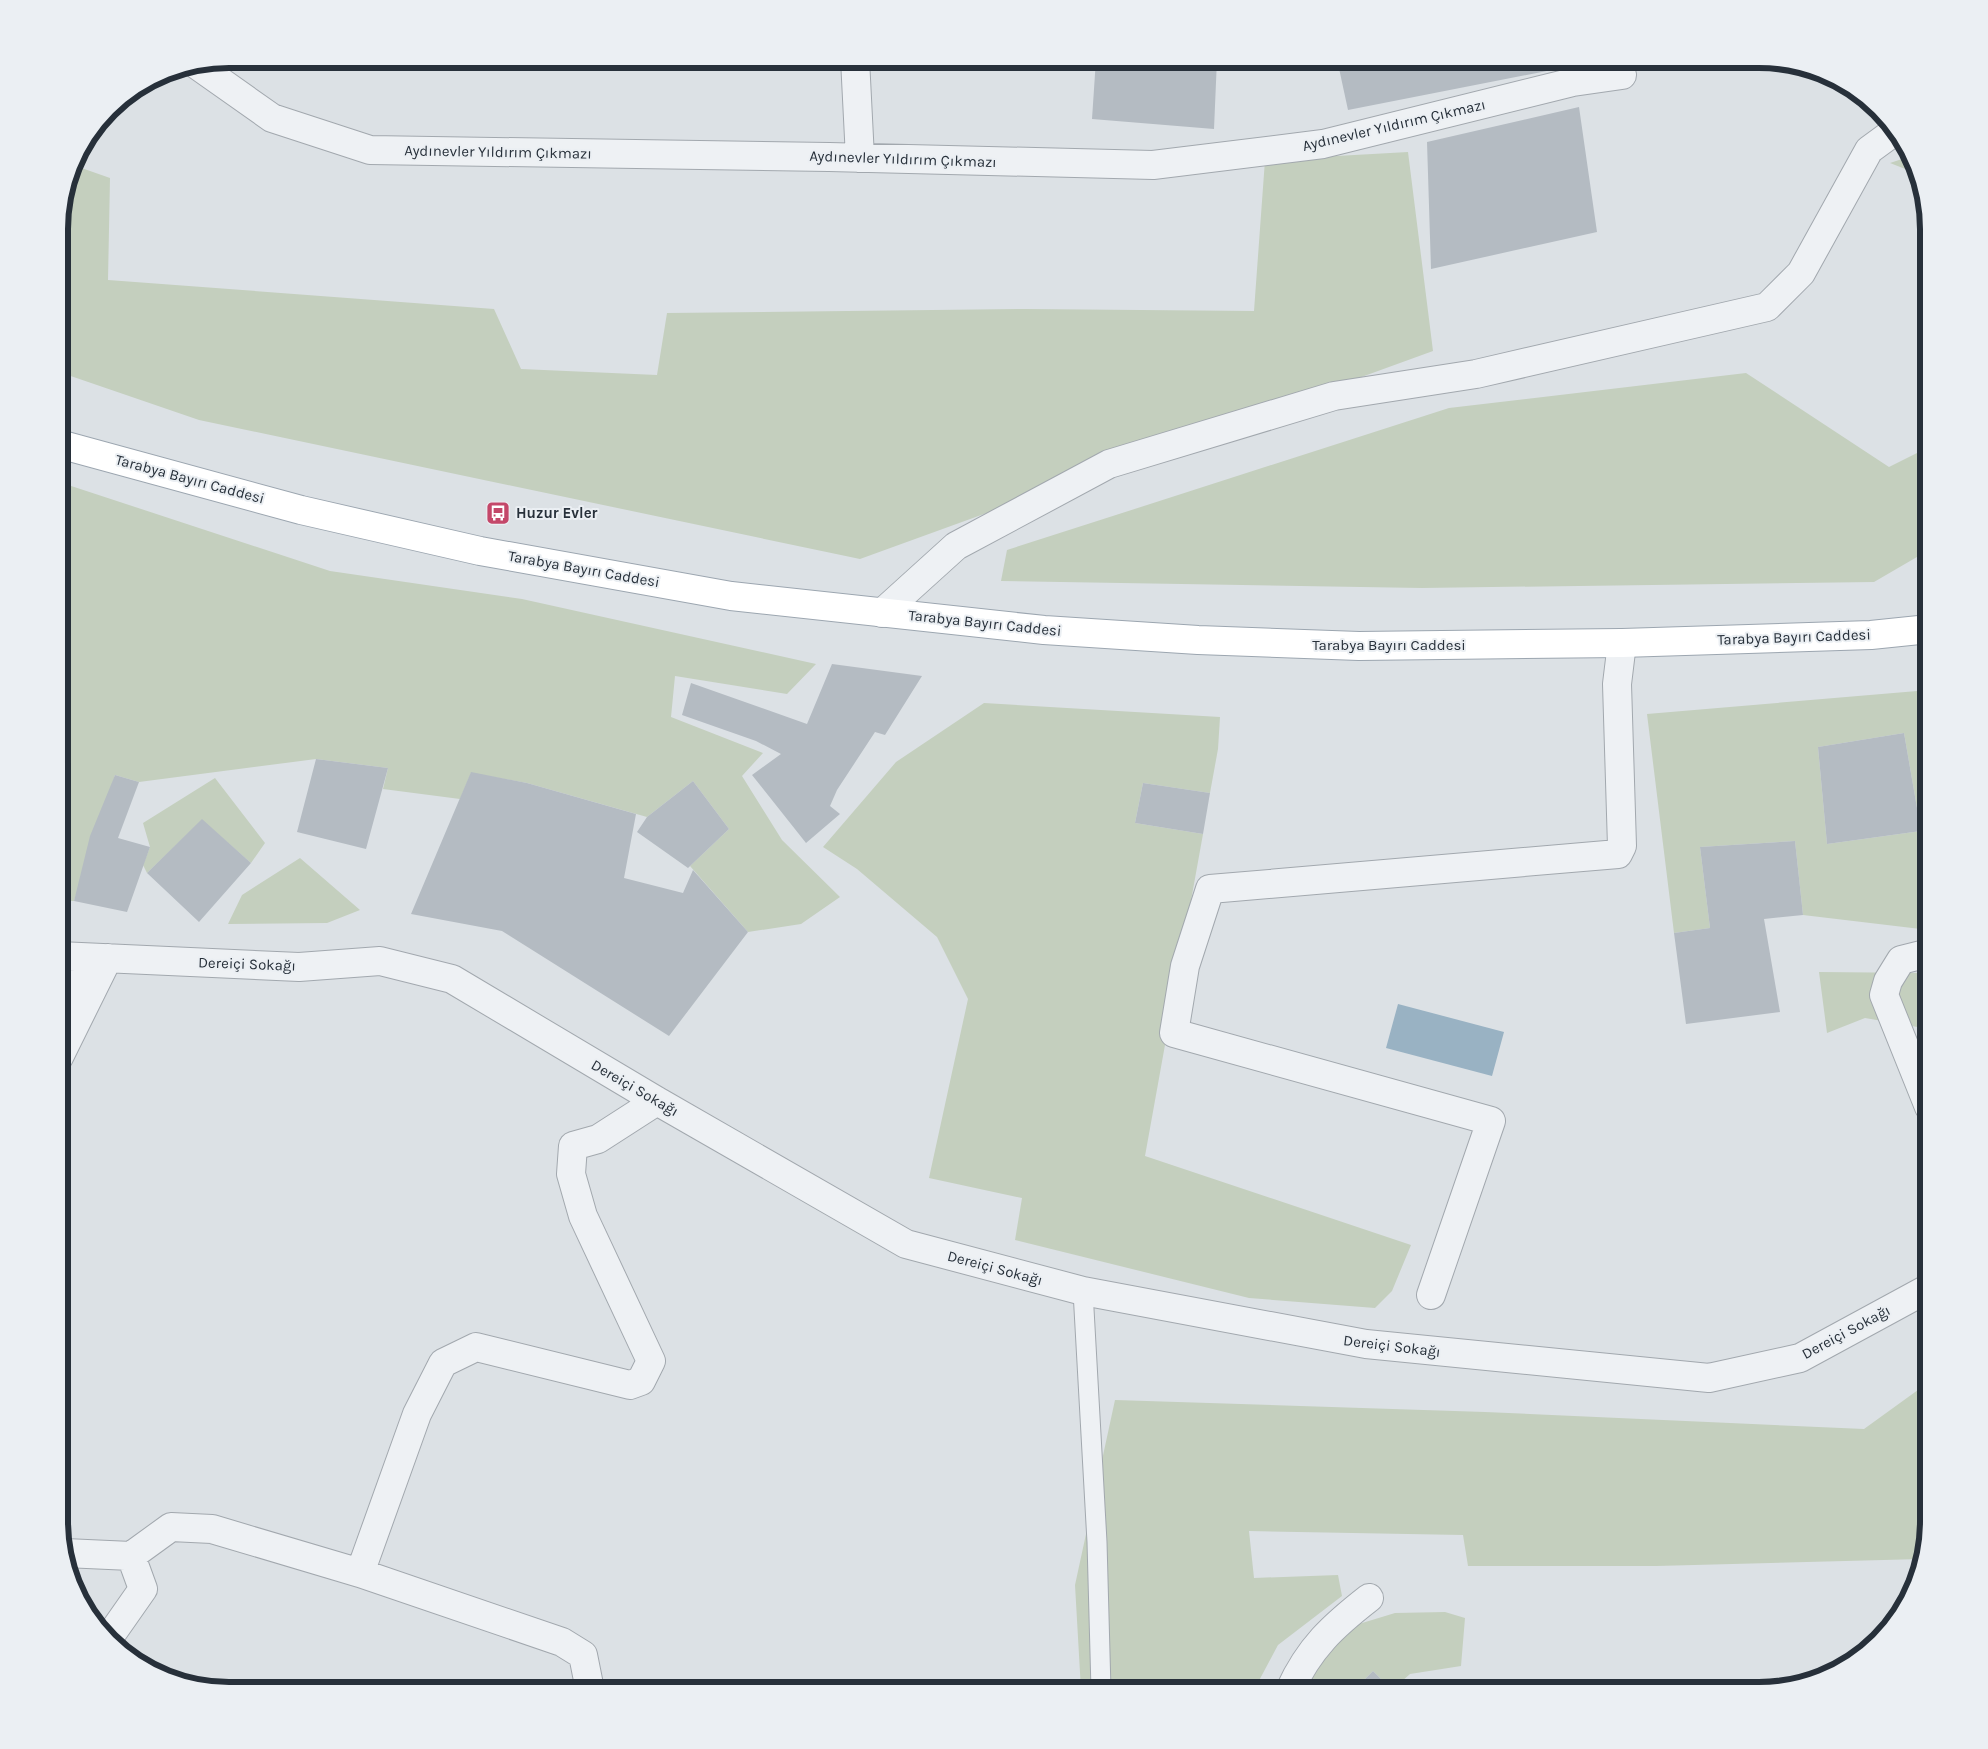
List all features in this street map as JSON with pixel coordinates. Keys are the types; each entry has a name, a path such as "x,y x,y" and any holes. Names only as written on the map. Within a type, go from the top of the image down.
{"main road":[{"name":"Tarabya Bayırı Caddesi","path":"68,446 301,510 480,550 731,596 1044,630 1198,640 1359,646 1622,643 1870,635 1920,630"}],"street":[{"path":"855,68 860,158"},
{"name":"Aydınevler Yıldırım Çıkmazı","path":"204,70 272,118 370,150 1153,165 1323,144 1573,82 1622,75"},
{"path":"882,613 956,546 1109,464 1334,396 1476,374 1766,307 1801,273 1869,150 1890,135"},
{"path":"1431,1296 1491,1121 1174,1033 1185,966 1210,889 1618,854 1622,846 1617,684 1622,643"},
{"path":"1920,954 1900,960 1888,981 1884,995 1920,1085"},
{"name":"Dereiçi Sokağı","path":"68,956 299,967 380,961 452,979 656,1101 906,1244 1083,1292 1366,1344 1709,1378 1800,1358 1920,1293"},
{"path":"68,991 108,958"},
{"path":"68,1039 108,958"},
{"path":"360,1573 418,1414 443,1363 476,1347 630,1384 641,1381 651,1361 583,1216 571,1174 573,1146 598,1139 656,1101"},
{"path":"71,1553 132,1556 171,1527 212,1529 360,1573 562,1642 583,1655 588,1681"},
{"path":"113,1632 143,1589 132,1556"},
{"path":"1294,1681 1300,1668 1317,1644 1338,1622 1369,1598"}],"lane":[{"path":"1083,1292 1097,1542 1101,1681"}],"green space":[{"path":"1408,152 1433,351 860,559 199,420 68,375 68,218 73,187 80,167 110,178 108,280 494,309 521,369 657,375 667,313 1027,309 1254,311 1265,160"},
{"path":"1904,158 1909,171 1890,163"},
{"path":"1746,373 1889,467 1920,452 1920,555 1874,582 1422,588 1001,581 1007,550 1449,408"},
{"path":"68,485 330,571 522,599 816,664 787,694 675,676 671,717 763,753 742,776 782,840 840,897 801,924 748,932 690,866 729,829 693,781 647,817 527,783 471,773 460,799 383,789 388,768 316,759 139,782 115,775 74,901 68,901"},
{"path":"1920,691 1920,825 1904,733 1818,747 1827,844 1920,831 1920,929 1803,915 1795,841 1700,847 1710,928 1674,933 1647,714"},
{"path":"984,703 1220,717 1218,749 1210,793 1143,783 1135,823 1203,834 1145,1156 1411,1245 1392,1291 1375,1308 1249,1298 1015,1240 1022,1198 929,1178 968,999 937,937 857,869 823,847 896,762"},
{"path":"215,778 265,843 251,863 202,820 147,873 143,865 150,847 143,823"},
{"path":"300,858 360,910 327,923 228,924 242,895"},
{"path":"1819,972 1920,973 1920,1027 1865,1018 1827,1033"},
{"path":"1920,1389 1920,1531 1916,1559 1656,1566 1468,1566 1463,1535 1249,1531 1254,1578 1338,1575 1342,1596 1278,1645 1259,1681 1080,1681 1075,1585 1115,1400 1485,1412 1864,1429"},
{"path":"1445,1612 1465,1618 1461,1666 1410,1674 1402,1681 1383,1681 1373,1671 1363,1681 1306,1681 1349,1627 1395,1613"}],"water":[{"path":"1398,1004 1504,1032 1492,1076 1386,1048"}],"building":[{"path":"1095,68 1217,68 1214,129 1092,119"},
{"path":"1339,68 1562,68 1348,110"},
{"path":"1579,107 1597,232 1431,269 1427,142"},
{"path":"832,664 922,676 885,735 875,732 837,790 830,806 840,814 806,843 752,775 781,754 756,741 682,715 691,683 807,724"},
{"path":"1904,733 1920,831 1827,844 1818,747"},
{"path":"316,759 388,768 366,849 297,832"},
{"path":"471,772 527,783 636,814 624,878 683,893 693,870 748,932 669,1036 502,931 411,914"},
{"path":"115,775 139,782 118,838 150,847 127,912 74,901 90,836"},
{"path":"693,781 729,829 688,868 637,832 647,817"},
{"path":"1143,783 1210,793 1203,834 1135,823"},
{"path":"202,819 251,863 199,922 147,873"},
{"path":"1795,841 1803,915 1764,919 1780,1012 1686,1024 1674,933 1710,928 1700,847"},
{"path":"1373,1671 1383,1681 1363,1681"}],"place":[{"name":"Huzur Evler","path":"498,513"}]}
